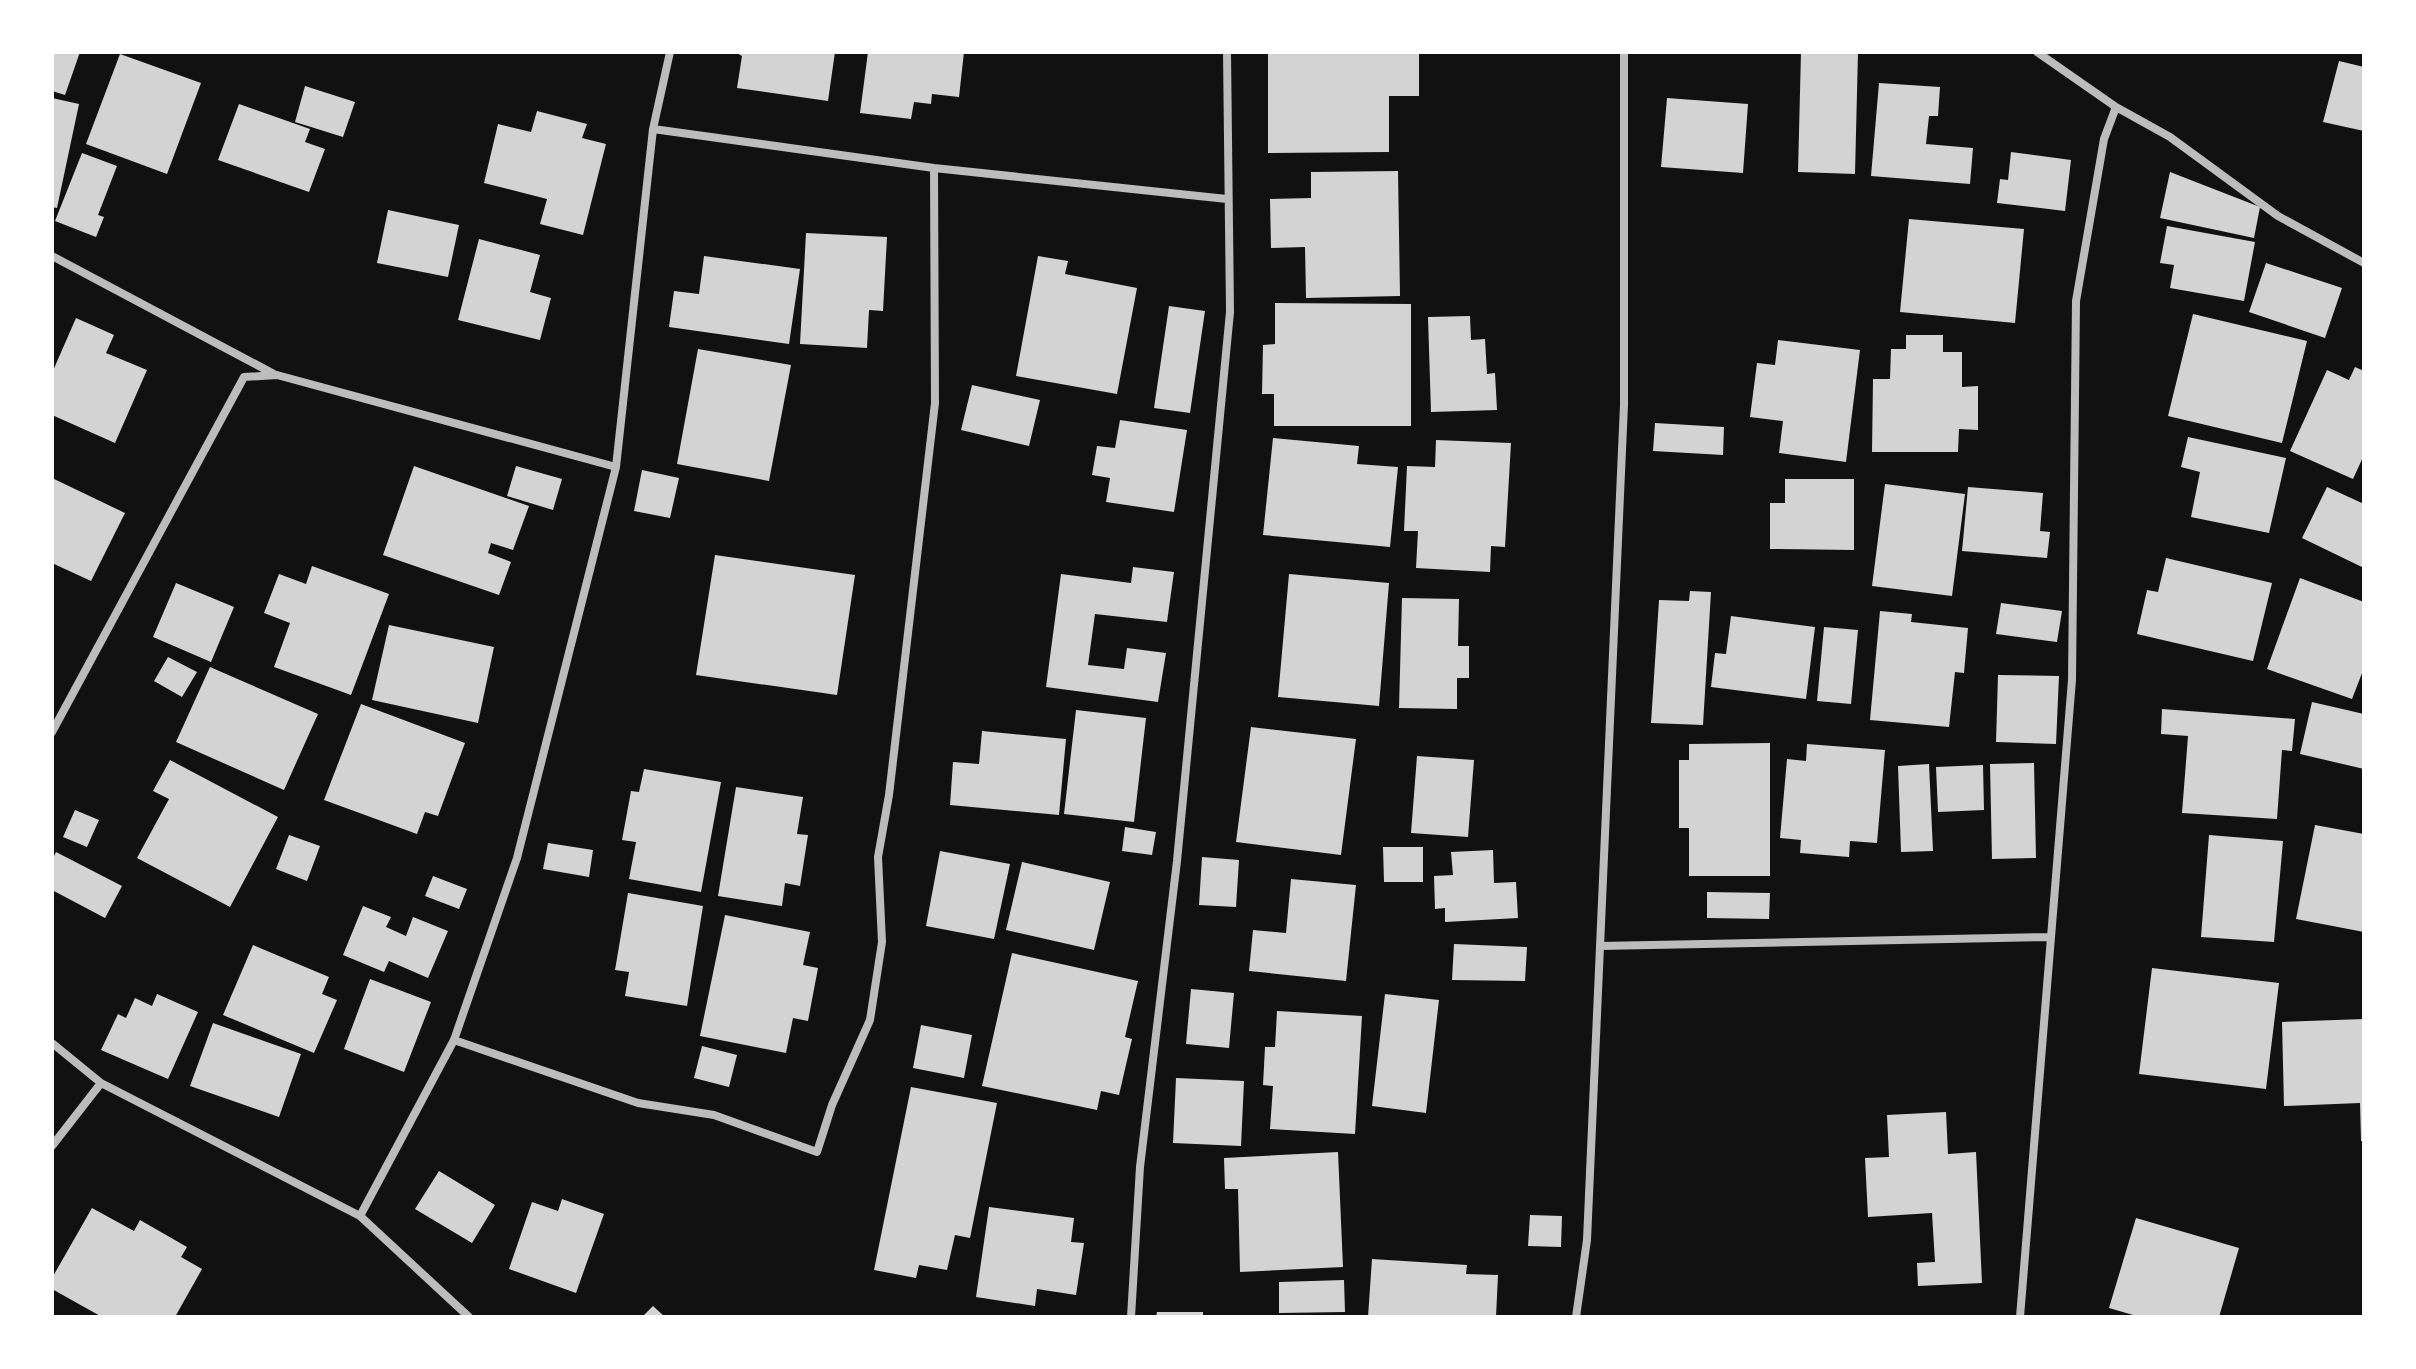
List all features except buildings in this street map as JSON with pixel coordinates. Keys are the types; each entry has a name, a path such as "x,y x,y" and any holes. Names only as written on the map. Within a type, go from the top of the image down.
{"street":[{"path":"360,1216 454,1040 517,858 616,467 653,129 670,52"},
{"path":"1131,1317 1140,1167 1177,861 1230,312 1227,52"},
{"path":"1576,1317 1587,1240 1624,405 1624,52"},
{"path":"2037,52 2116,107 2170,137 2278,216 2364,263"},
{"path":"2020,1317 2072,680 2076,301 2104,139 2116,107"},
{"path":"653,129 934,168 1227,199"},
{"path":"454,1040 638,1103 714,1115 817,1152 832,1105 870,1020 882,942 878,857 889,795 935,403 934,168"},
{"path":"52,256 277,375 616,467"},
{"path":"52,732 244,377 277,375"},
{"path":"1600,946 2050,937"},
{"path":"52,1043 101,1083 360,1216 469,1317"},
{"path":"52,1146 101,1083"}]}
